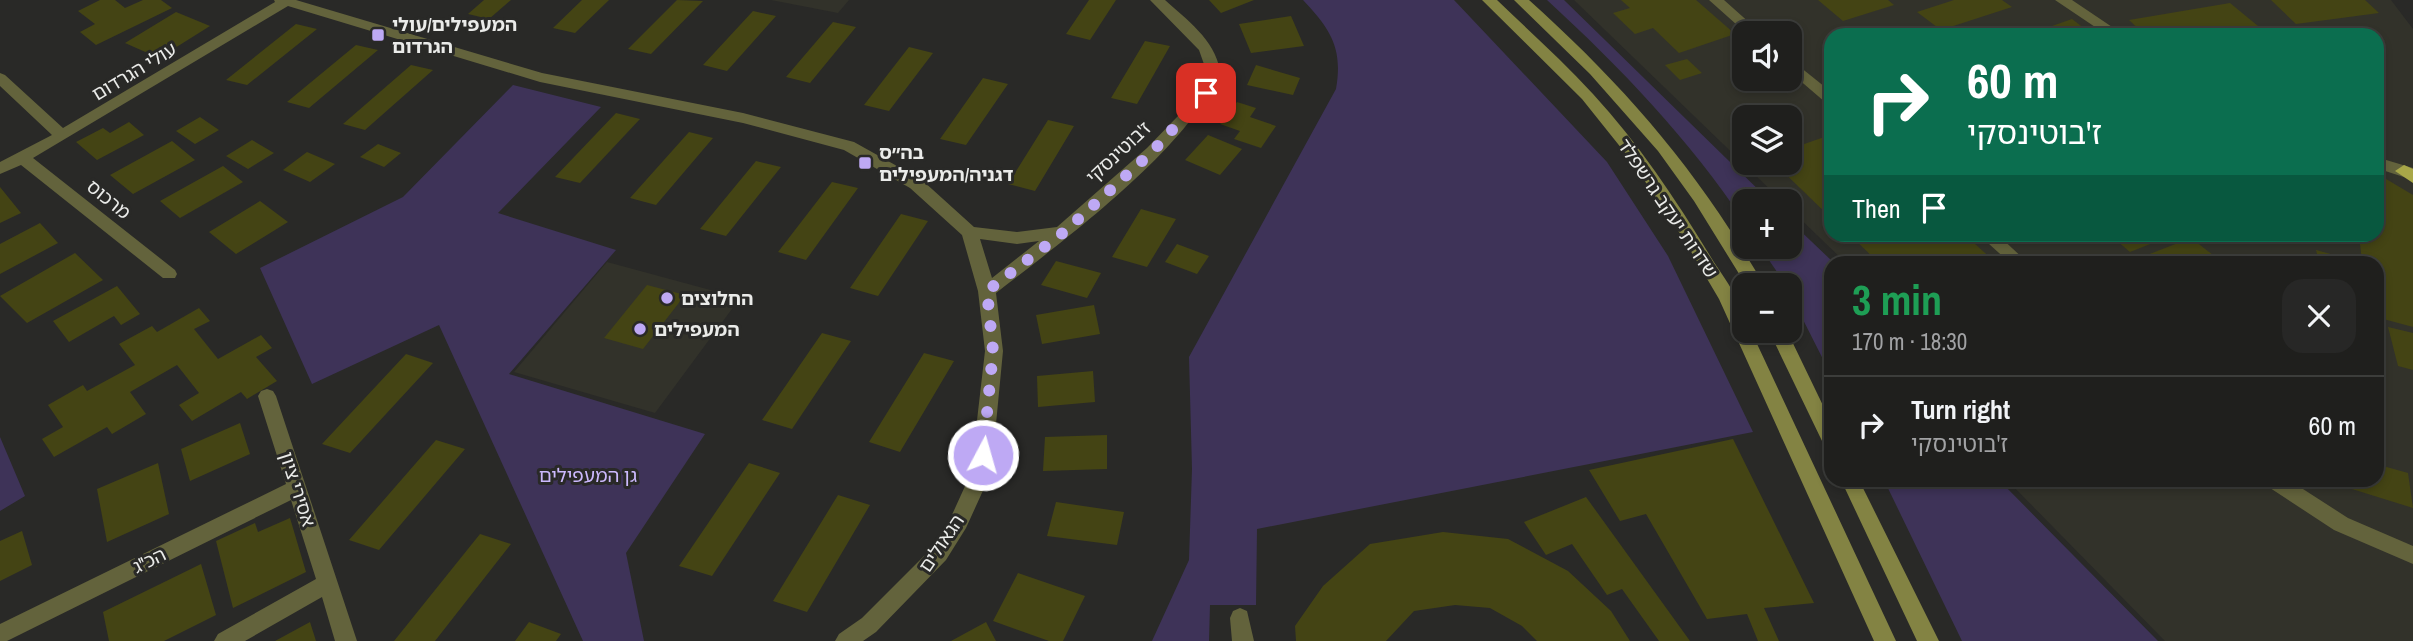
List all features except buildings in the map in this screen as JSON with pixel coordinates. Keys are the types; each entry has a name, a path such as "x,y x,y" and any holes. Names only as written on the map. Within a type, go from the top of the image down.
{"main road":[{"name":"שדרות יעקב גרשפלד","path":"1489,0 1587,96 1636,155 1689,234 1727,298 1885,641"},
{"name":"שדרות יעקב גרשפלד","path":"1521,0 1613,89 1664,149 1720,228 1748,273"},
{"path":"1785,343 1824,425"},
{"path":"1853,487 1928,641"}],"street":[{"name":"ז'בוטינסקי","path":"987,291 1064,232 1152,152 1206,93 1213,70 1206,51 1157,0"},
{"path":"1716,0 1740,21"},
{"path":"2062,0 2106,28"},
{"path":"283,1 540,77 743,118 849,146 916,184 969,232 987,291"},
{"name":"עולי הגרדום","path":"0,169 62,136 283,1"},
{"path":"1802,74 1824,94"},
{"path":"0,78 62,136"},
{"name":"מרכוס","path":"22,157 169,274"},
{"path":"2384,165 2411,174"},
{"path":"969,232 1017,238 1064,232"},
{"path":"1995,242 2011,256"},
{"name":"הגאולים","path":"846,641 886,609 939,554 976,484 983,455 993,351 987,291"},
{"name":"אסירי ציון","path":"267,396 346,641"},
{"name":"הכ\"ג","path":"0,634 298,487"},
{"path":"2285,487 2341,524 2413,555"},
{"path":"225,641 328,583"},
{"path":"1240,618 1243,641"}],"shaded area":[{"path":"771,0 849,0 838,13"},
{"path":"1574,0 2391,0 2413,29 2413,641 2165,641 2014,487 2384,487 2384,256 1839,256 1824,242 2384,242 2384,28 1824,28 1824,242 1802,221 1802,189 1770,189 1755,175 1802,175 1802,105 1732,105 1732,153"},
{"path":"607,262 740,298 655,413 514,372"}],"green space":[{"path":"1303,0 1454,0 1607,162 1668,256 1753,432 1257,529 1256,605 1210,605 1209,641 1152,641 1189,560 1192,469 1189,357 1336,89 1338,62 1333,40"},
{"path":"1547,0 1564,0 1732,164 1732,175 1743,175 1758,189 1732,189 1732,204 1653,106 1601,51"},
{"name":"גן המעפילים","path":"513,85 601,107 498,213 616,250 509,374 705,434 626,553 644,641 583,641 439,325 312,384 260,268 403,197"},
{"path":"1802,232 1827,256 1824,256 1824,361 1802,318 1802,273 1778,273 1768,259 1802,259"},
{"path":"0,437 25,496 0,511"},
{"path":"1887,487 2006,487 2158,641 1962,641"}],"place":[{"name":"המעפילים/עולי הגרדום","path":"378,35"},
{"name":"בה״ס דגניה/המעפילים","path":"865,163"},
{"name":"החלוצים","path":"667,298"},
{"name":"המעפילים","path":"640,329"}],"route":[{"path":"983,455 993,351 987,291 1064,232 1152,152 1206,93"}]}
